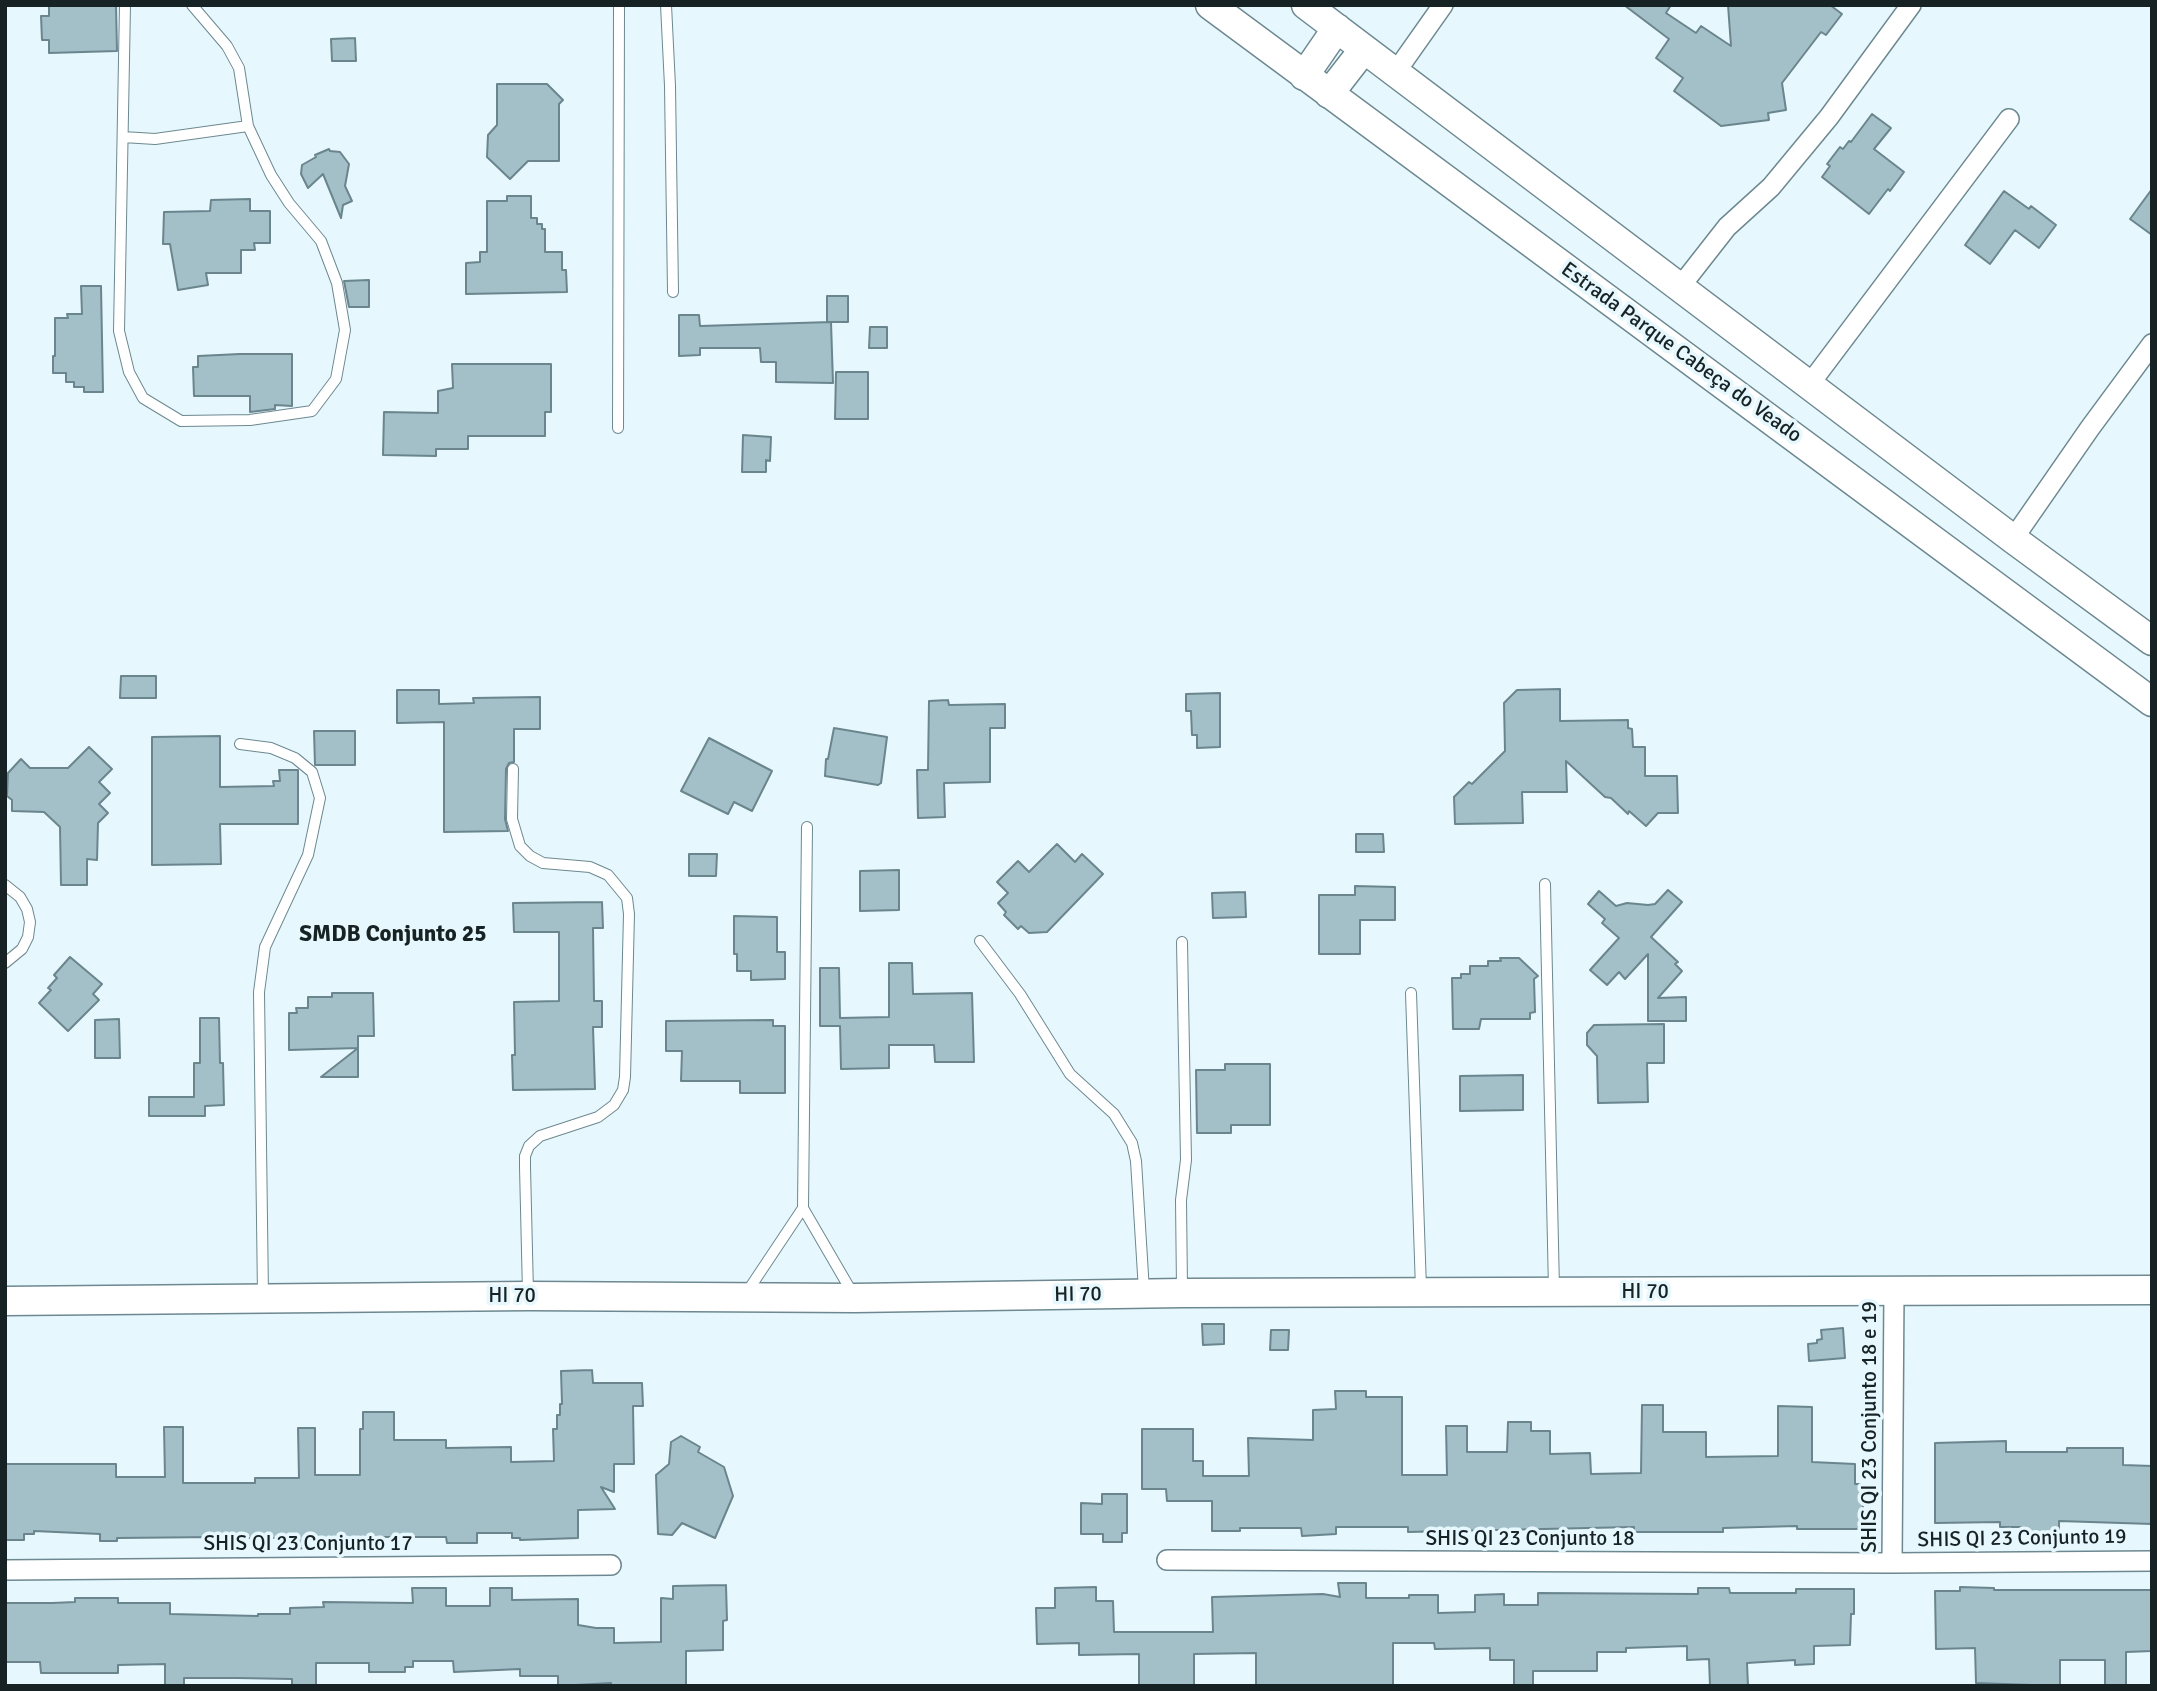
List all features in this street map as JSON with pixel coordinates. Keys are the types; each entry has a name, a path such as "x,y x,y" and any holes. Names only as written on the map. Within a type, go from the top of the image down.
{"main road":[{"name":"Estrada Parque Cabeça do Veado","path":"1210,5 2152,702"},
{"path":"1306,5 2013,539 2148,630"},
{"path":"1304,76 1337,28"},
{"path":"1329,94 1364,49"},
{"name":"HI 70","path":"5,1301 263,1297 855,1298 1182,1293 2152,1290"}],"street":[{"path":"1395,73 1443,5"},
{"path":"1680,287 1727,227 1771,187 1829,117 1911,5"},
{"path":"1809,385 2008,119"},
{"path":"2013,539 2152,344"},
{"name":"SHIS QI 23 Conjunto 18 e 19","path":"1892,1563 1894,1290"},
{"name":"SHIS QI 23 Conjunto 18","path":"1167,1560 1892,1563"},
{"name":"SHIS QI 23 Conjunto 19","path":"1892,1563 2152,1560"},
{"name":"SHIS QI 23 Conjunto 17","path":"5,1570 611,1564"}],"lane":[{"path":"125,5 119,331 129,372 143,398 181,421 250,420 312,411 336,379 345,330 337,284 321,241 289,203 248,126 239,68 227,46 192,5"},
{"path":"618,428 619,5"},
{"path":"666,5 673,292"},
{"path":"123,137 155,139 248,126"},
{"path":"240,744 271,748 295,758 312,772 320,798 308,855 265,947 259,992 263,1297"},
{"path":"513,769 512,819 520,846 543,863 590,867 608,875 627,898 629,914 625,1077 622,1090 614,1105 597,1117 540,1136 529,1146 525,1156 528,1296"},
{"path":"807,827 803,1208 855,1298"},
{"path":"1545,884 1554,1293"},
{"path":"5,885 20,897 30,922 29,937 22,950 5,962"},
{"path":"980,941 1020,994 1070,1074 1114,1114 1132,1143 1136,1161 1145,1294"},
{"path":"1182,942 1186,1160 1181,1200 1182,1293"},
{"path":"1411,993 1421,1293"},
{"path":"743,1297 803,1208"}],"building":[{"path":"49,5 116,5 117,51 49,53 49,40 42,40 41,16 49,16"},
{"path":"1624,5 1671,5 1666,13 1696,33 1701,26 1731,46 1728,5 1830,5 1842,14 1826,35 1821,32 1782,83 1786,110 1768,113 1769,120 1721,126 1674,91 1683,78 1656,58 1669,39"},
{"path":"355,38 356,61 332,61 331,39"},
{"path":"497,84 547,84 563,100 559,104 559,161 528,161 510,179 487,157 488,135 497,125"},
{"path":"1872,114 1891,128 1874,149 1904,172 1869,214 1822,177 1830,166 1827,164 1840,147 1843,149 1851,142"},
{"path":"329,149 340,152 349,164 345,186 352,201 343,205 341,218 323,174 308,188 301,174 302,165"},
{"path":"2152,189 2152,235 2130,219"},
{"path":"2004,191 2029,209 2031,206 2056,225 2039,248 2015,230 1990,264 1965,245"},
{"path":"507,196 531,196 531,218 537,218 537,224 542,224 542,229 545,229 545,252 562,252 562,270 566,270 567,292 466,294 466,263 480,262 480,252 487,252 487,201 507,201"},
{"path":"250,199 250,211 270,211 270,243 254,243 255,250 241,250 241,273 206,273 208,285 178,290 170,244 163,244 164,212 210,211 211,200"},
{"path":"369,280 369,307 349,307 344,281"},
{"path":"81,286 101,286 103,392 84,392 84,387 74,387 74,382 66,382 66,373 53,373 55,318 68,318 67,314 82,314"},
{"path":"827,296 848,296 848,322 827,322"},
{"path":"679,315 699,315 700,326 831,322 833,383 776,382 776,362 761,362 760,348 700,348 700,355 679,356"},
{"path":"870,327 887,327 887,348 869,348"},
{"path":"292,354 292,406 275,405 275,409 250,412 250,396 194,396 193,367 198,367 198,356"},
{"path":"452,364 551,364 551,412 545,412 545,436 468,436 468,449 436,449 436,456 383,455 384,412 438,413 438,391 453,388"},
{"path":"836,372 868,372 868,419 835,419"},
{"path":"743,435 771,437 770,461 766,460 766,472 742,472"},
{"path":"121,676 156,676 156,698 120,698"},
{"path":"1560,689 1560,721 1628,720 1628,728 1632,729 1633,747 1645,747 1645,776 1677,776 1678,813 1658,813 1646,826 1611,798 1605,797 1566,761 1567,792 1522,792 1523,823 1455,824 1454,797 1469,782 1472,784 1505,751 1504,703 1517,690"},
{"path":"397,690 439,690 439,704 474,703 473,698 540,697 540,729 514,729 514,762 509,763 506,769 505,819 508,831 444,832 444,722 397,723"},
{"path":"1220,693 1220,747 1197,748 1197,735 1192,735 1191,711 1186,711 1186,694"},
{"path":"948,700 949,705 1005,704 1005,728 990,728 990,782 944,783 945,817 918,818 917,770 928,770 929,701"},
{"path":"834,728 887,737 881,783 878,785 825,776 826,759"},
{"path":"314,731 355,731 355,765 315,765"},
{"path":"220,736 220,787 274,786 273,781 280,781 279,770 298,770 298,824 220,824 221,864 152,865 152,737"},
{"path":"709,738 772,771 752,811 734,802 728,814 681,791"},
{"path":"89,747 112,769 99,782 110,793 99,804 108,813 98,823 97,860 87,859 87,885 61,885 60,827 44,812 12,811 12,800 7,796 8,773 21,759 30,768 68,768"},
{"path":"1356,834 1383,834 1384,852 1356,852"},
{"path":"1057,844 1075,862 1082,854 1103,874 1047,932 1029,933 1021,926 1018,929 1004,915 1006,912 998,903 1008,893 997,882 1018,861 1029,872"},
{"path":"689,854 717,854 716,876 689,876"},
{"path":"899,870 899,910 860,911 860,871"},
{"path":"1355,886 1395,887 1395,920 1360,920 1360,954 1319,954 1319,895 1355,895"},
{"path":"1668,890 1682,902 1651,937 1678,962 1675,964 1682,971 1658,998 1686,997 1686,1021 1648,1021 1648,954 1625,979 1619,972 1607,985 1590,970 1619,938 1602,923 1605,919 1588,904 1599,891 1616,906 1627,903 1655,904"},
{"path":"1245,892 1246,917 1213,918 1212,893"},
{"path":"602,902 603,928 593,928 594,1001 602,1001 602,1027 593,1027 595,1089 513,1090 514,1002 559,1001 559,932 514,932 513,903"},
{"path":"734,916 777,917 777,952 785,952 785,979 751,980 751,971 737,971"},
{"path":"70,957 102,984 93,994 99,1000 68,1031 39,1003 51,990 48,988 57,978 54,975"},
{"path":"1500,958 1519,958 1538,976 1534,979 1535,1012 1530,1013 1530,1019 1481,1019 1479,1029 1453,1029 1452,978 1470,974 1470,966 1488,966 1488,961 1501,961"},
{"path":"889,963 912,963 913,994 972,993 974,1062 935,1062 934,1045 889,1045 889,1068 841,1069 840,1026 820,1026 820,968 839,968 840,1018 889,1017"},
{"path":"332,993 373,993 374,1036 358,1036 358,1048 289,1050 289,1013 297,1013 296,1008 308,1008 308,997 332,997"},
{"path":"200,1018 219,1018 224,1105 205,1106 205,1116 149,1116 149,1097 194,1097 194,1063 200,1063"},
{"path":"119,1019 120,1058 95,1058 95,1020"},
{"path":"773,1020 773,1026 785,1026 785,1093 740,1093 740,1081 681,1081 682,1051 666,1051 666,1021"},
{"path":"1664,1024 1664,1063 1647,1063 1648,1102 1598,1103 1597,1056 1587,1045 1587,1033 1594,1025"},
{"path":"358,1048 358,1077 321,1077"},
{"path":"1225,1064 1270,1064 1270,1125 1231,1125 1231,1133 1197,1133 1196,1070 1225,1070"},
{"path":"1523,1075 1523,1110 1460,1111 1460,1076"},
{"path":"1202,1324 1224,1324 1224,1344 1203,1345"},
{"path":"1843,1328 1845,1358 1809,1361 1808,1344 1822,1339 1821,1330"},
{"path":"1271,1330 1289,1330 1288,1350 1270,1350"},
{"path":"592,1370 593,1383 642,1383 643,1406 633,1406 634,1464 614,1464 614,1492 601,1487 615,1509 578,1510 578,1538 520,1540 512,1538 512,1533 477,1533 477,1543 447,1543 446,1537 381,1537 381,1547 347,1547 348,1539 309,1539 309,1548 281,1549 281,1538 241,1538 241,1545 216,1545 216,1537 117,1538 117,1541 100,1541 100,1534 34,1531 34,1534 24,1534 24,1540 5,1540 5,1464 116,1464 116,1477 165,1477 164,1427 183,1427 183,1483 255,1483 255,1478 299,1478 298,1428 315,1428 315,1475 360,1475 360,1429 363,1429 363,1412 394,1412 394,1440 446,1440 446,1448 511,1447 511,1462 554,1461 553,1429 557,1429 557,1415 560,1415 562,1404 561,1371"},
{"path":"1335,1391 1366,1391 1366,1397 1402,1397 1402,1475 1447,1475 1446,1426 1467,1426 1467,1452 1507,1452 1508,1422 1531,1422 1531,1431 1550,1431 1550,1454 1590,1453 1591,1474 1641,1473 1642,1405 1663,1405 1663,1432 1706,1432 1706,1457 1778,1456 1778,1406 1812,1407 1812,1462 1855,1464 1855,1484 1863,1484 1863,1529 1797,1529 1797,1526 1723,1528 1723,1532 1634,1532 1634,1527 1408,1532 1408,1527 1336,1527 1336,1534 1302,1536 1301,1528 1212,1531 1212,1501 1167,1501 1166,1489 1142,1489 1142,1429 1193,1429 1193,1461 1203,1461 1203,1476 1249,1476 1248,1438 1313,1440 1313,1410 1336,1409"},
{"path":"681,1436 700,1447 698,1452 724,1467 733,1496 715,1538 682,1523 672,1535 658,1534 656,1475 669,1464 671,1442"},
{"path":"2006,1441 2006,1452 2123,1448 2123,1465 2152,1466 2152,1524 2059,1521 2059,1535 2025,1535 2026,1527 2000,1527 2000,1522 1935,1523 1935,1443"},
{"path":"1102,1494 1127,1494 1127,1533 1122,1533 1122,1542 1103,1542 1103,1534 1081,1534 1081,1503 1102,1504"},
{"path":"1338,1583 1366,1583 1366,1598 1438,1595 1438,1613 1475,1612 1475,1595 1504,1594 1504,1605 1538,1605 1538,1593 1698,1594 1698,1588 1729,1588 1730,1593 1796,1593 1796,1589 1854,1589 1854,1614 1851,1614 1850,1645 1814,1646 1814,1664 1795,1665 1795,1660 1747,1663 1748,1686 1710,1686 1709,1659 1687,1660 1687,1646 1597,1652 1597,1671 1533,1671 1533,1686 1514,1686 1514,1660 1490,1660 1490,1648 1435,1649 1434,1643 1393,1643 1393,1685 1256,1686 1256,1653 1194,1654 1194,1686 1139,1686 1139,1654 1079,1655 1079,1643 1037,1644 1036,1608 1055,1608 1055,1588 1096,1587 1096,1601 1113,1601 1114,1632 1213,1632 1212,1597 1323,1594 1340,1597"},
{"path":"726,1585 727,1620 723,1621 723,1650 686,1651 686,1686 611,1686 611,1683 558,1686 558,1676 520,1676 520,1669 454,1672 453,1661 413,1661 413,1667 405,1667 405,1672 369,1672 369,1663 316,1663 316,1686 292,1685 292,1679 184,1678 184,1686 165,1686 165,1664 118,1665 118,1673 41,1673 40,1662 5,1662 5,1603 118,1598 118,1603 170,1603 170,1614 258,1616 290,1614 290,1608 324,1607 323,1602 413,1603 412,1588 446,1588 446,1606 490,1606 490,1588 512,1588 512,1600 578,1599 578,1625 614,1628 614,1643 661,1642 661,1598 673,1599 673,1586"},
{"path":"1960,1587 1994,1590 2152,1590 2152,1651 2126,1652 2126,1686 2105,1686 2105,1660 2060,1660 2060,1686 1976,1683 1975,1648 1936,1649 1935,1591 1960,1591"}],"district":[{"name":"SMDB Conjunto 25","path":"393,935"}]}
